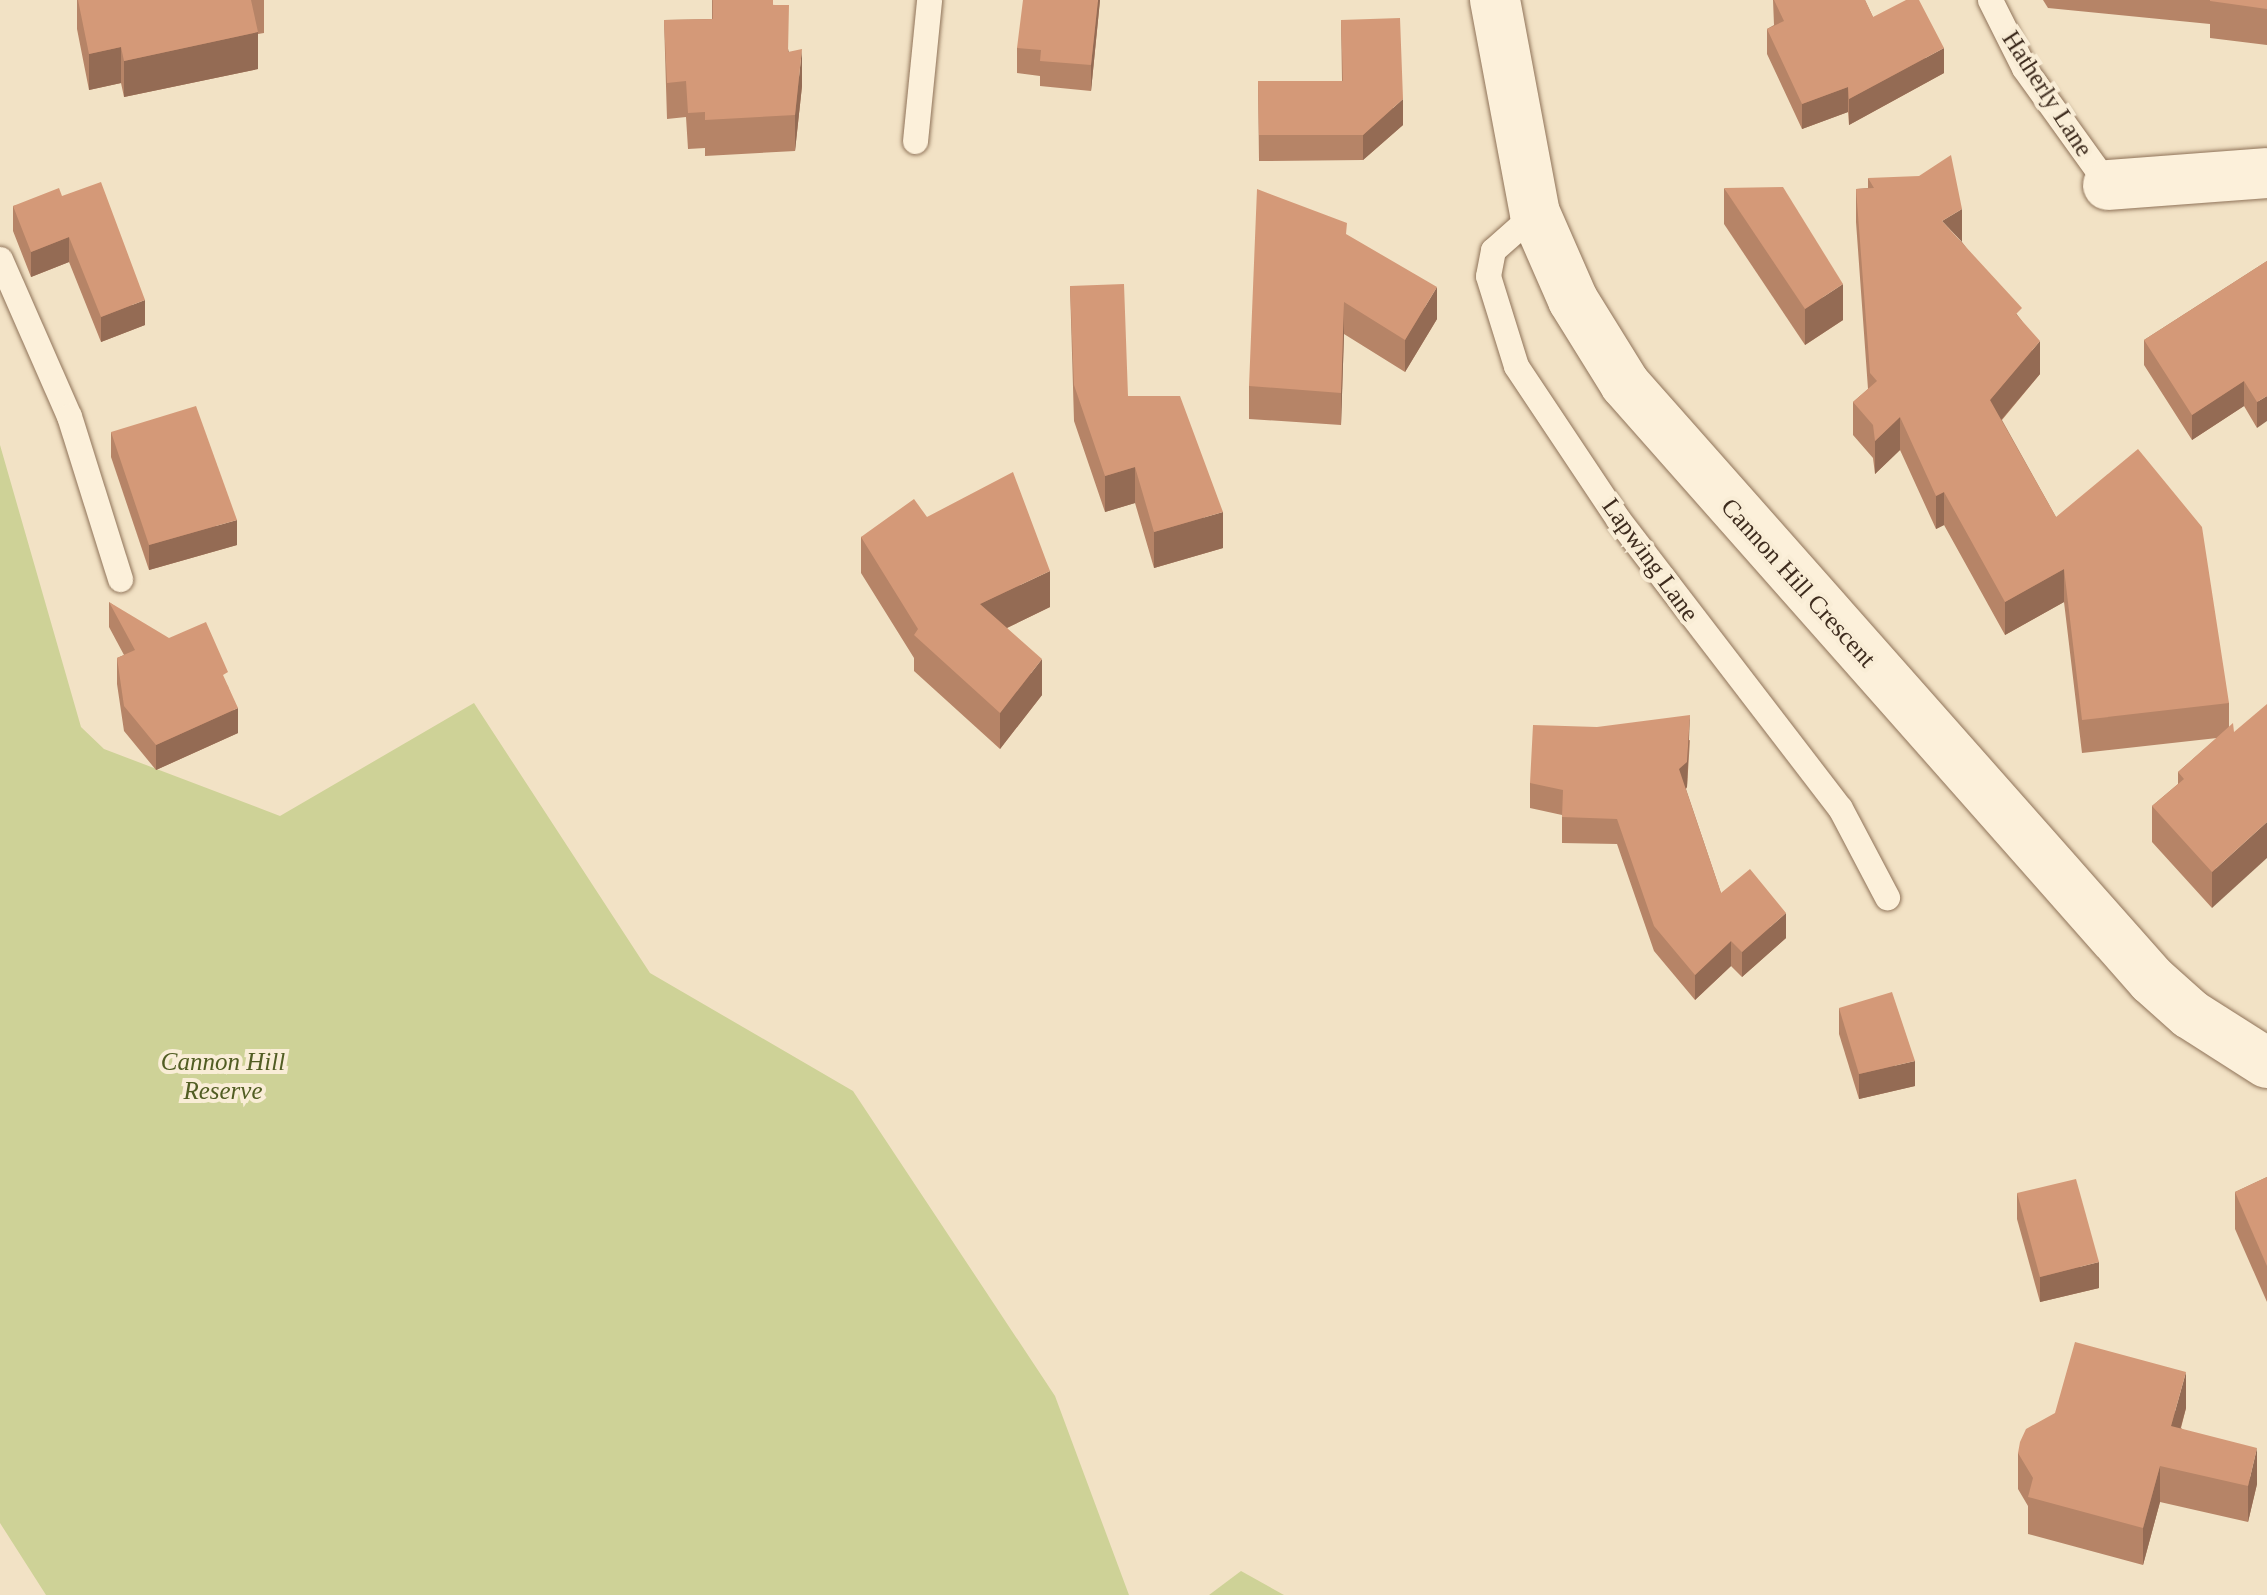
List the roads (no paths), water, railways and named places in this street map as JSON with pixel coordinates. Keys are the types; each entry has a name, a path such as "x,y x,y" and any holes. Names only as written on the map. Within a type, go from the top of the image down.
{"street":[{"name":"Cannon Hill Crescent","path":"1495,0 1535,214 1572,300 1625,384 1679,451 2152,980 2190,1014 2267,1062"},
{"path":"2108,186 2267,173"}],"lane":[{"path":"915,140 928,0"},
{"name":"Hatherly Lane","path":"1990,0 2024,68 2108,186"},
{"name":"Lapwing Lane","path":"1535,214 1494,250 1488,276 1516,366 1618,518 1840,808 1887,897"},
{"path":"0,259 69,416 120,579"}],"park label":[{"name":"Cannon Hill Reserve","path":"223,1078"}]}
